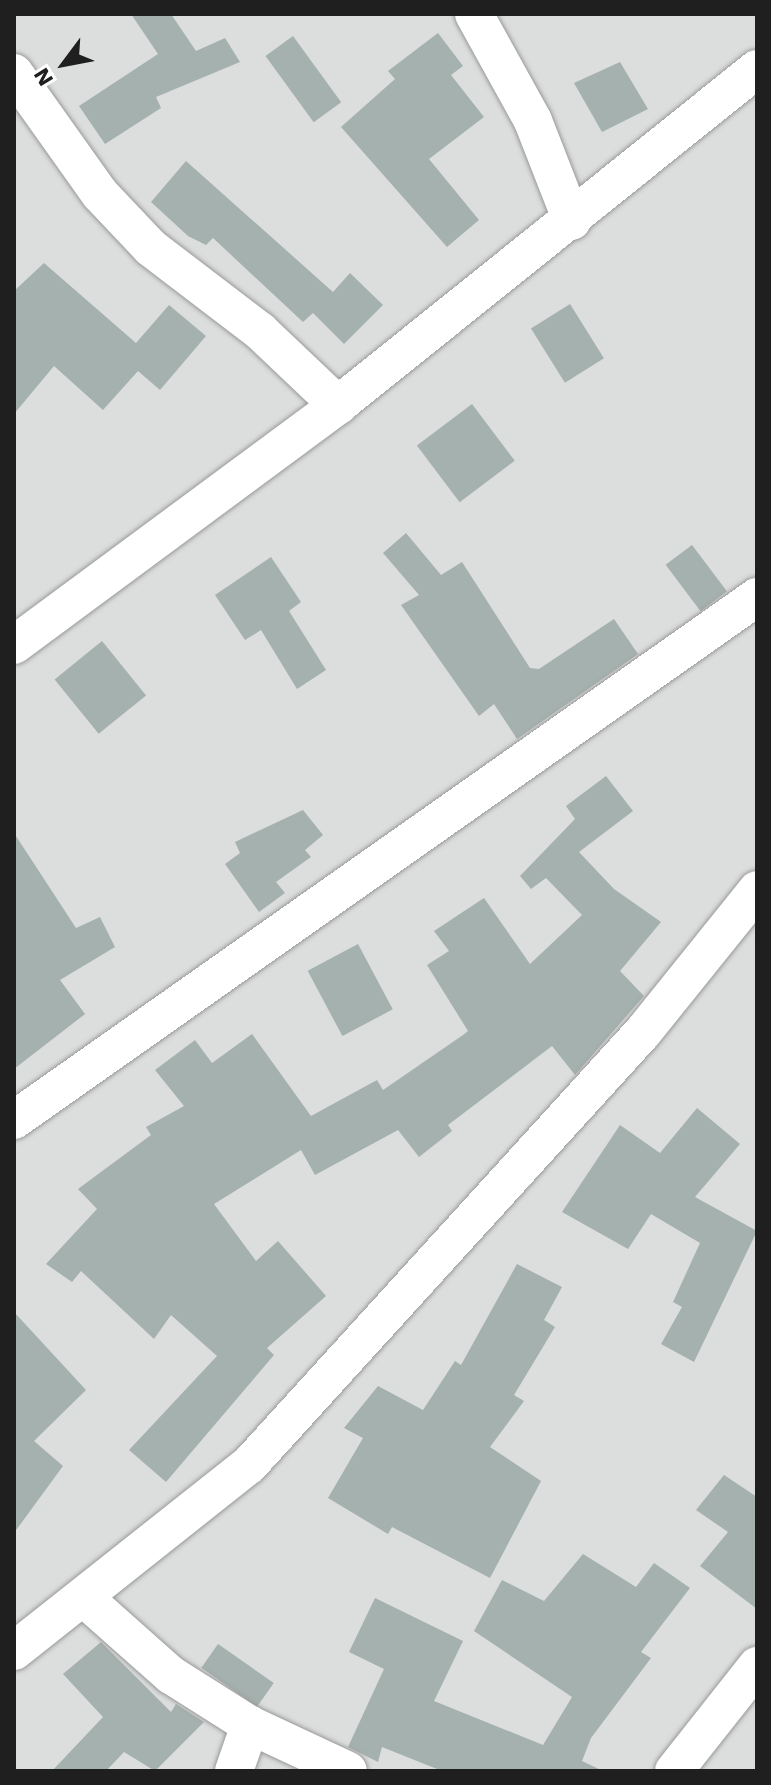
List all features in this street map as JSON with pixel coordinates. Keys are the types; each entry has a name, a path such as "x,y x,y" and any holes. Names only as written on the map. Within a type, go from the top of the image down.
{"street":[{"path":"474,14 533,121 572,221"},
{"path":"14,645 338,405 572,221 757,69"},
{"path":"14,73 100,194 151,248 260,331 338,405"},
{"path":"14,1120 757,597"},
{"path":"14,1651 249,1465 643,1032 757,890"},
{"path":"83,1597 171,1675 250,1725 348,1771"},
{"path":"674,1771 757,1666"},
{"path":"234,1771 250,1725"}],"shaded area":[{"path":"14,14 757,14 757,1771 14,1771"}],"building":[{"path":"131,14 171,14 196,51 225,38 240,62 156,97 161,108 105,144 79,106 158,54"},
{"path":"438,33 463,66 451,75 484,117 429,159 479,220 447,247 341,127 395,79 388,71"},
{"path":"293,36 341,102 314,122 265,56"},
{"path":"620,62 648,109 602,132 574,83"},
{"path":"186,161 333,292 350,273 383,305 344,344 313,313 303,322 213,238 206,245 188,236 151,202"},
{"path":"44,263 136,343 169,305 206,336 160,390 138,371 103,410 54,366 14,414 14,291"},
{"path":"570,304 604,358 565,383 531,328"},
{"path":"472,404 515,461 460,502 417,446"},
{"path":"406,533 441,575 462,562 530,668 539,669 614,619 638,654 517,739 494,704 479,716 401,605 419,595 383,553"},
{"path":"692,545 727,591 701,611 666,565"},
{"path":"271,557 301,602 289,611 326,670 297,689 261,630 245,640 215,595"},
{"path":"102,641 146,695 99,734 55,679"},
{"path":"606,776 633,811 579,852 614,889 661,922 620,971 644,996 575,1075 552,1046 448,1125 452,1131 419,1157 398,1130 315,1175 301,1150 214,1204 256,1261 278,1241 326,1296 267,1348 274,1355 166,1482 129,1450 217,1356 171,1315 154,1339 81,1271 72,1282 46,1264 97,1209 78,1189 151,1135 146,1127 184,1106 155,1070 195,1040 212,1063 252,1034 311,1116 377,1080 383,1090 463,1035 468,1031 427,965 449,951 434,931 484,898 530,964 582,915 546,878 531,889 520,876 575,819 566,806"},
{"path":"303,810 323,835 305,850 311,857 276,882 285,893 259,912 225,864 240,853 235,842"},
{"path":"14,833 76,928 100,917 115,947 60,980 85,1014 14,1069"},
{"path":"358,944 393,1009 342,1036 308,971"},
{"path":"697,1108 740,1144 695,1197 757,1231 694,1362 661,1344 682,1307 673,1302 700,1243 651,1214 628,1249 562,1212 620,1125 660,1153"},
{"path":"517,1264 562,1287 544,1320 555,1327 514,1395 524,1401 490,1447 541,1481 490,1578 392,1527 388,1534 328,1498 363,1438 344,1428 378,1386 423,1410 455,1361 461,1365"},
{"path":"14,1312 86,1390 34,1441 63,1466 14,1533"},
{"path":"724,1475 757,1497 757,1609 700,1566 728,1532 696,1510"},
{"path":"583,1554 636,1587 654,1563 690,1588 641,1652 651,1658 591,1738 582,1761 603,1771 442,1771 382,1747 378,1762 348,1747 384,1669 349,1652 375,1598 463,1641 434,1701 543,1745 572,1697 474,1631 502,1580 544,1601"},
{"path":"101,1642 171,1712 176,1704 204,1722 155,1771 124,1752 106,1771 52,1771 103,1717 63,1674"},
{"path":"218,1644 274,1683 257,1707 201,1668"}]}
